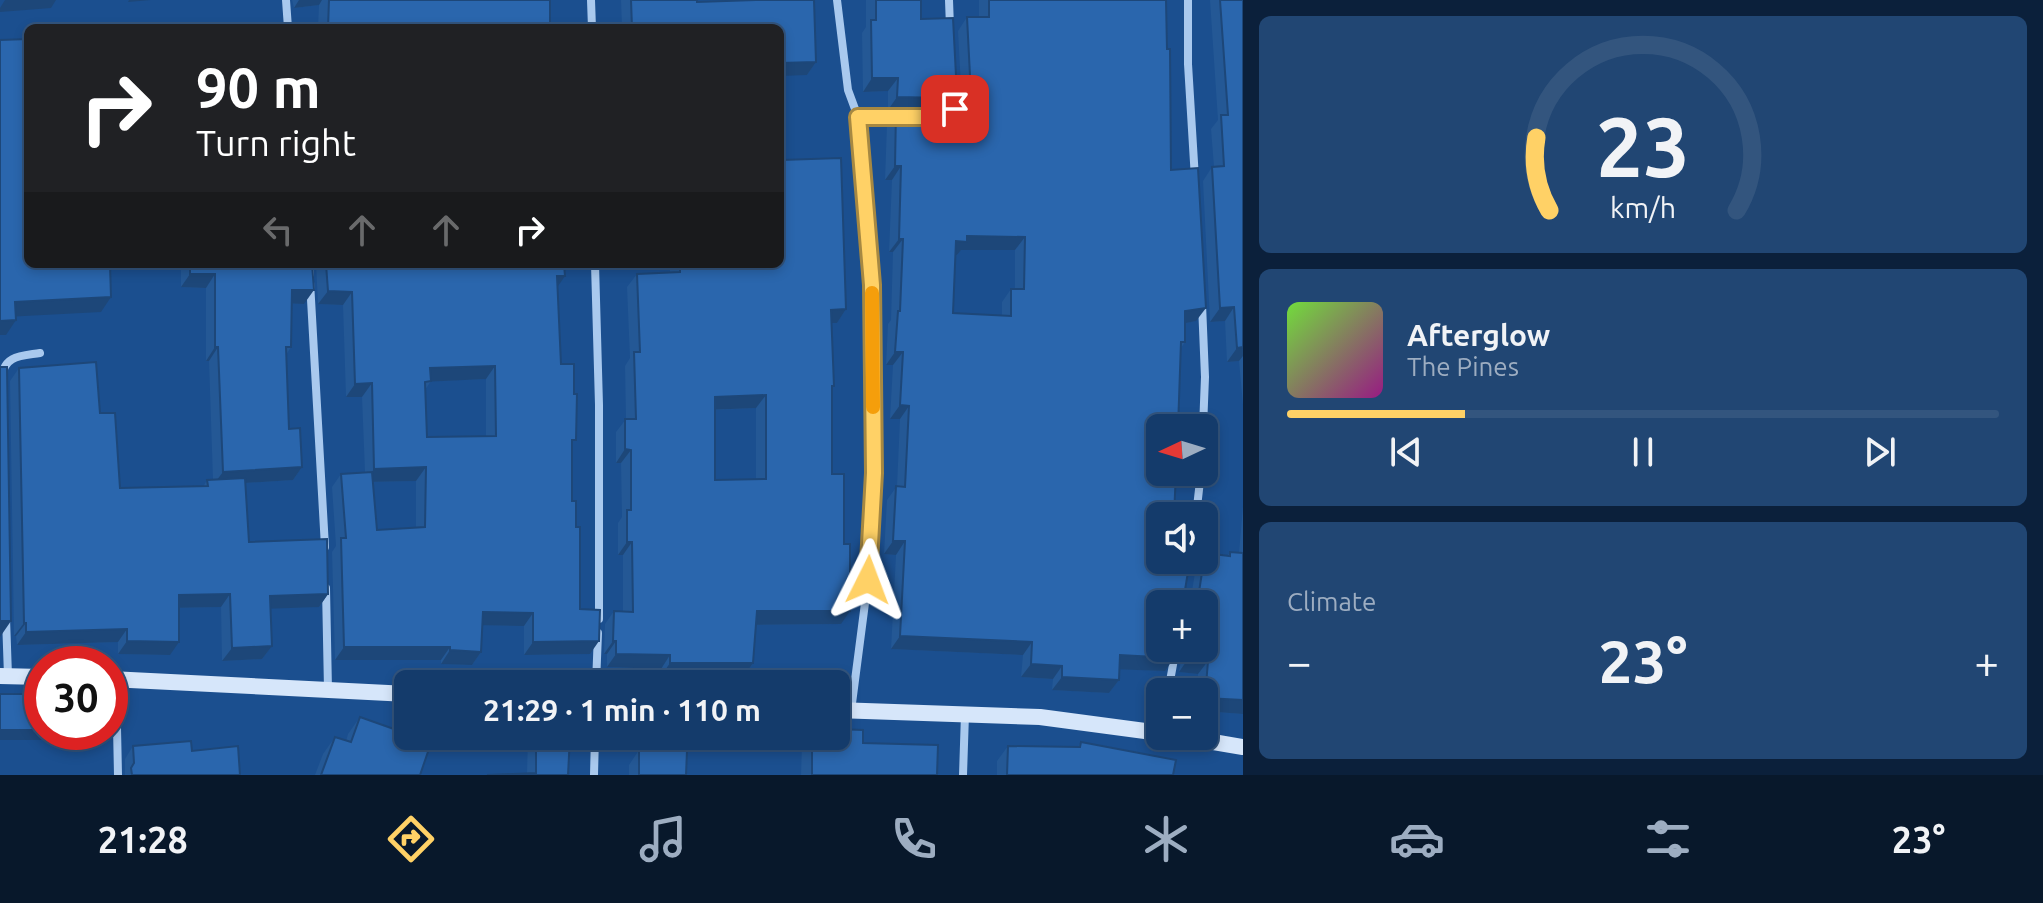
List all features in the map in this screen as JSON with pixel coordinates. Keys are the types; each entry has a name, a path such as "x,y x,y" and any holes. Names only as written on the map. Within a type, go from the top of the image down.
{"main road":[{"path":"4,676 24,677"},
{"path":"128,680 394,693"},
{"path":"850,711 1040,717 1146,730"},
{"path":"1218,743 1243,747"}],"street":[{"path":"286,0 288,24"},
{"path":"591,0 592,24"},
{"path":"837,0 848,90 858,117 872,285 874,473 868,580 850,678"},
{"path":"949,0 951,31"},
{"path":"1188,0 1188,64 1196,187"},
{"path":"936,118 948,117 955,109 953,78"},
{"path":"858,117 904,117"},
{"path":"309,268 325,557"},
{"path":"595,268 600,483 596,670"},
{"path":"1202,291 1204,414"},
{"path":"2,392 3,367 8,361 40,353"},
{"path":"326,571 328,690"},
{"path":"4,676 6,603"},
{"path":"963,775 965,713"},
{"path":"117,750 118,775"},
{"path":"594,775 595,750"}],"building":[{"path":"329,0 550,0 550,24 328,24"},
{"path":"631,0 814,0 816,62 784,63 784,24 632,24"},
{"path":"876,0 921,0 921,19 953,18 957,95 945,98 897,97 898,78 872,78 871,20 876,20"},
{"path":"989,0 1166,0 1167,49 1170,49 1171,170 1198,168 1206,308 1185,311 1178,414 1146,414 1146,486 1175,486 1175,502 1146,502 1146,574 1188,574 1185,590 1146,590 1146,656 1120,655 1119,680 1062,677 1062,666 1031,664 1032,642 900,636 905,541 893,541 896,486 905,487 909,406 900,405 903,352 895,352 903,239 899,239 901,166 895,166 896,111 946,112 969,104 967,17 989,17","holes":["967,236 1025,237 1024,289 1011,289 1011,316 953,313 956,241 967,242"]},
{"path":"1220,0 1243,0 1243,347 1237,348 1234,307 1220,308 1212,167 1224,166 1221,115 1228,115"},
{"path":"24,39 24,268 110,268 111,297 15,302 16,320 0,321 0,40"},
{"path":"841,158 846,309 831,310 834,386 832,474 844,474 844,544 850,544 850,611 757,611 753,663 670,663 670,655 616,654 616,641 613,641 614,611 633,612 632,542 627,542 627,510 631,510 631,450 625,449 625,419 636,419 634,352 640,352 637,274 680,272 680,268 784,268 784,160","holes":["766,395 766,479 715,480 715,397"]},
{"path":"190,268 312,268 314,290 292,290 291,347 286,347 289,429 300,428 302,467 223,472 218,347 215,347 215,274 190,274"},
{"path":"326,268 564,268 565,276 557,276 561,364 574,364 574,394 577,394 576,440 572,440 572,501 576,501 576,527 580,527 580,609 600,610 599,641 533,642 533,613 483,612 481,652 450,650 450,647 344,647 341,538 346,538 341,474 372,472 377,530 425,527 426,467 374,469 372,383 355,384 352,292 328,291","holes":["495,366 496,436 427,437 425,382 431,381 430,368"]},
{"path":"96,362 100,413 115,413 120,488 208,486 207,480 245,478 249,542 327,539 328,594 270,596 272,646 232,648 230,594 179,595 179,642 127,641 127,629 26,632 19,368"},
{"path":"0,367 7,367 11,621 0,621"},
{"path":"1243,553 1243,700 1218,699 1218,678 1207,678 1208,662 1218,662 1218,590 1199,590 1202,574 1218,574 1218,555"},
{"path":"0,694 24,694 24,730 0,730"},
{"path":"360,717 394,729 394,750 429,750 420,775 321,775 335,737 351,742"},
{"path":"850,730 863,730 863,743 938,745 937,775 812,775 812,750 850,750"},
{"path":"191,741 192,751 238,746 240,775 132,775 133,746"},
{"path":"1081,742 1176,760 1173,775 1007,775 1008,746 1080,747"},
{"path":"536,750 569,750 568,775 487,775 536,773"},
{"path":"639,750 687,751 686,775 639,775"}],"slow traffic":[{"path":"872,293 873,407"}],"route":[{"path":"868,580 874,473 872,285 858,117 936,118 948,117 955,109"}]}
